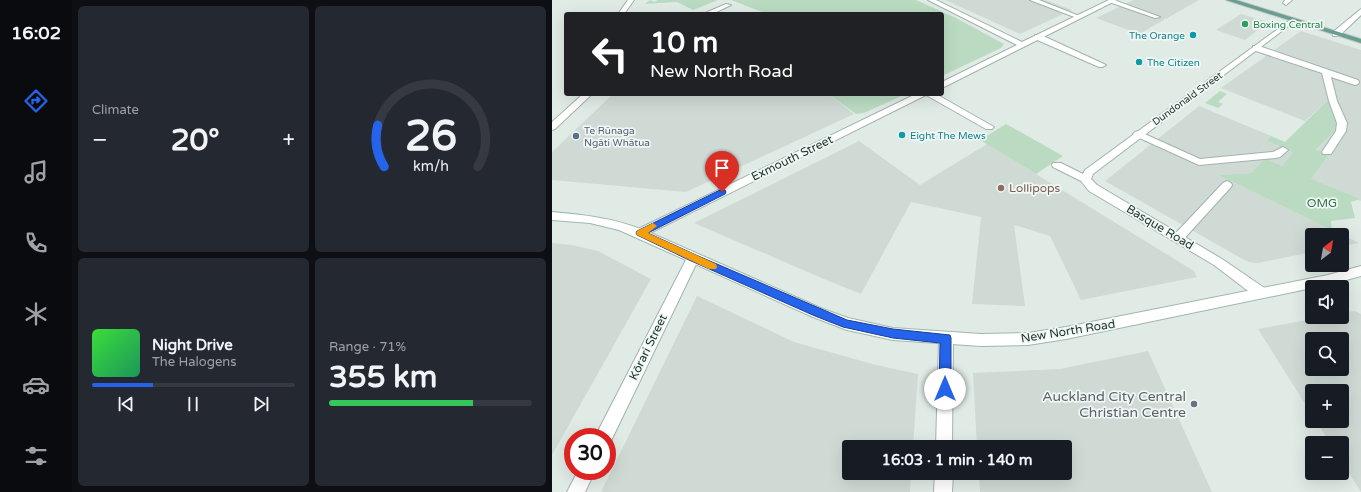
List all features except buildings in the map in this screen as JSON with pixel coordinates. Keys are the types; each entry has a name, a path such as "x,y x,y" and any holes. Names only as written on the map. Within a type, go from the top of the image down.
{"main road":[{"path":"1229,0 1244,2 1293,20 1361,41"}],"street":[{"path":"622,12 631,0"},
{"path":"930,0 1022,45"},
{"path":"1033,0 1079,17"},
{"path":"944,84 1113,1 1157,17"},
{"path":"711,12 728,5"},
{"path":"1336,34 1361,11"},
{"name":"Dundonald Street","path":"1085,179 1089,172 1138,134 1293,20"},
{"path":"1038,37 1102,65"},
{"path":"1031,41 1052,50"},
{"path":"1256,48 1356,82"},
{"path":"1326,72 1333,102 1342,123 1341,131 1327,152"},
{"path":"552,127 586,96"},
{"name":"Exmouth Street","path":"640,233 919,96"},
{"path":"934,96 989,127"},
{"path":"1138,134 1199,162 1276,155 1283,150"},
{"name":"Basque Road","path":"1057,165 1085,179 1093,188 1218,262 1261,293"},
{"path":"1178,238 1226,185"},
{"name":"New North Road","path":"552,216 590,219 621,226 640,233 692,258 818,313 847,324 893,334 946,338 981,340 1035,338 1066,333 1328,280 1361,271"},
{"name":"Kōrari Street","path":"608,428 692,258"},
{"path":"944,440 946,338"},
{"path":"576,492 582,480"},
{"path":"943,492 944,480"}],"shaded area":[{"path":"945,0 1045,0 1072,10 1020,34"},
{"path":"1133,0 1199,0 1139,34 1096,18"},
{"path":"1241,14 1268,22 1245,40 1216,30"},
{"path":"1301,31 1361,50 1361,201 1311,179 1328,156 1316,151 1334,132 1336,116 1328,100 1305,121 1221,88"},
{"path":"611,96 832,96 854,114 686,192 552,180 552,152"},
{"path":"1199,106 1271,136 1267,141 1293,152 1282,166 1265,158 1251,173 1220,175 1328,228 1305,228 1305,253 1258,263 1248,262 1105,181"},
{"path":"859,141 920,185 987,144 1194,271 1197,277 1081,300 1050,236 1014,225 1025,306 972,304 981,217 911,202 861,294 694,223"},
{"path":"1349,238 1359,243 1349,245"},
{"path":"552,243 572,245 598,251 651,279 567,428 564,428 564,434 552,455"},
{"path":"697,296 794,342 876,365 918,374 913,440 842,440 842,480 911,480 910,492 601,492 607,480 616,480 616,461"},
{"path":"1355,311 1361,314 1361,492 1349,473 1349,436 1326,436 1320,428 1349,428 1349,384 1305,384 1305,404 1258,329 1305,320 1305,324 1349,324 1349,312"},
{"path":"1148,351 1212,492 980,492 979,480 1072,480 1072,440 977,440 973,373 1060,369"}],"green space":[{"path":"650,0 654,2 658,0 718,0 693,10 677,2 645,4"},
{"path":"731,0 916,0 943,12 762,12"},
{"path":"944,13 1004,44 1001,48 944,75"},
{"path":"1220,91 1227,94 1218,102 1223,104 1218,108 1205,103"},
{"path":"832,96 902,96 864,113 856,114"},
{"name":"OMG","path":"1328,100 1338,124 1334,132 1316,150 1328,156 1311,179 1360,199 1351,202 1355,218 1331,221 1332,228 1328,228 1219,175 1251,173 1265,158 1282,166 1293,152 1267,141 1271,136 1285,142"},
{"path":"1006,124 1063,156 1036,174 980,140"}],"slow traffic":[{"path":"653,226 640,233 712,267"}],"place":[{"name":"Boxing Central","path":"1245,24"},
{"name":"The Orange","path":"1193,35"},
{"name":"The Citizen","path":"1139,62"},
{"name":"Eight The Mews","path":"902,135"},
{"name":"Te Rūnaga Ngāti Whātua","path":"576,136"},
{"name":"Lollipops","path":"1001,188"},
{"name":"Auckland City Central Christian Centre","path":"1194,404"}],"route":[{"path":"722,192 640,233 692,258 818,313 847,324 893,334 946,338 945,389"}]}
